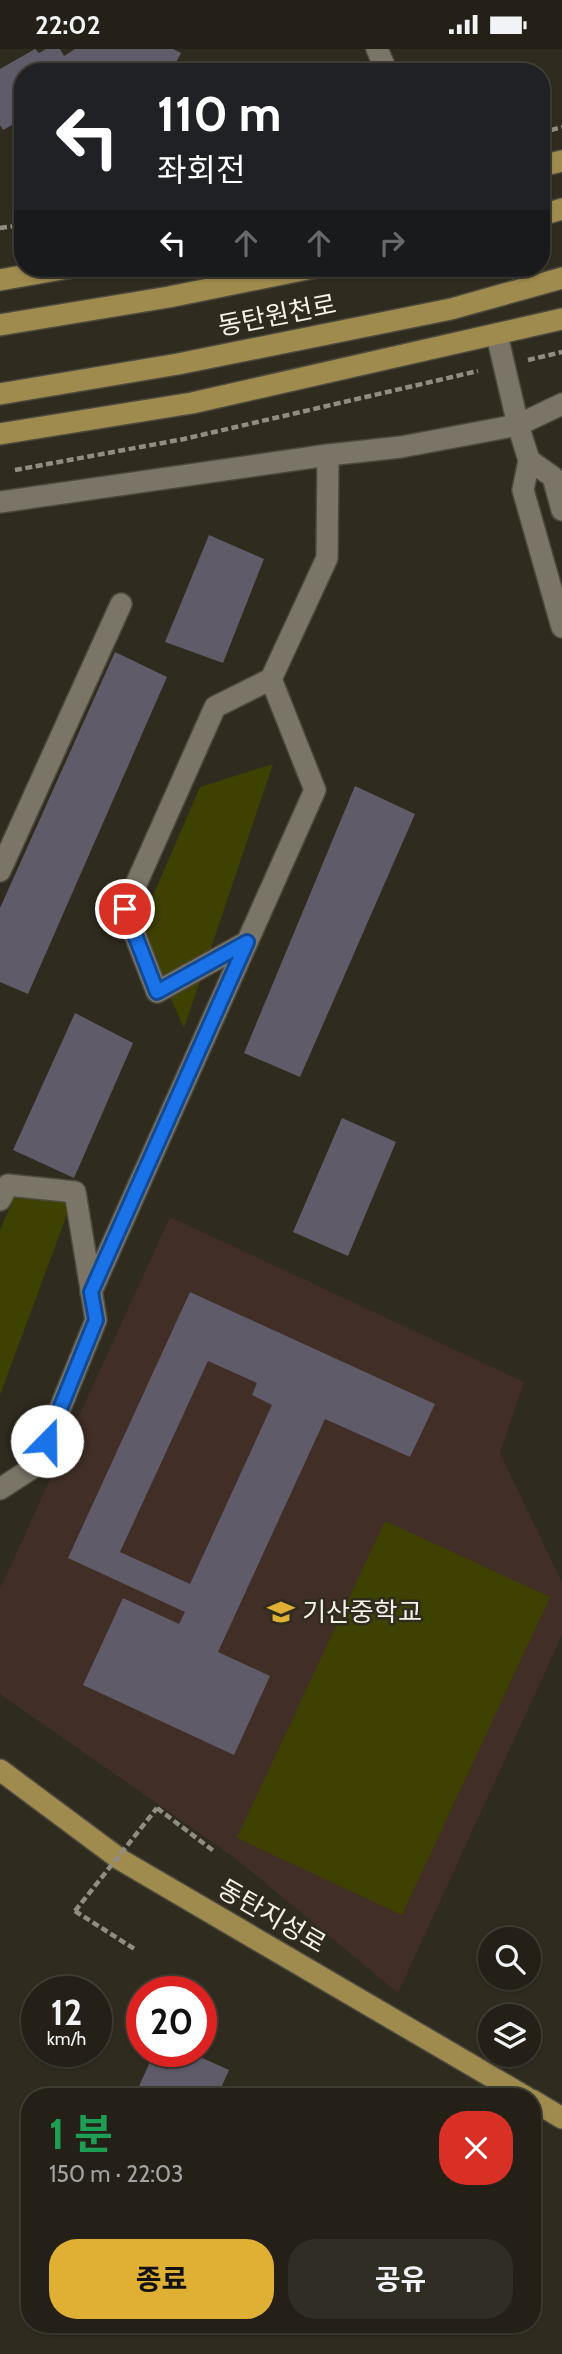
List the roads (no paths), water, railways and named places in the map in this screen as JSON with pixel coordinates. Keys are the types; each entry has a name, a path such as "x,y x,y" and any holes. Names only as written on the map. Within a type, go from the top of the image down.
{"main road":[{"name":"동탄원천로","path":"0,325 169,297 268,277"},
{"name":"동탄원천로","path":"0,394 178,364 451,309 562,278"},
{"path":"0,434 192,403 562,319"},
{"name":"동탄지성로","path":"0,1770 121,1860 511,2088"},
{"path":"541,2105 562,2118"}],"street":[{"path":"497,335 529,460 523,489 562,627"},
{"path":"0,502 401,447 518,425 562,404"},
{"path":"247,942 157,992 125,909 215,707 271,679 327,558 328,455"},
{"path":"529,460 553,478 562,510"},
{"path":"0,871 121,604"},
{"path":"91,1292 315,790 271,679"},
{"path":"0,1200 8,1185 75,1192 96,1320 37,1465 0,1489"}],"place":[{"name":"기산중학교","path":"281,1612"}]}
